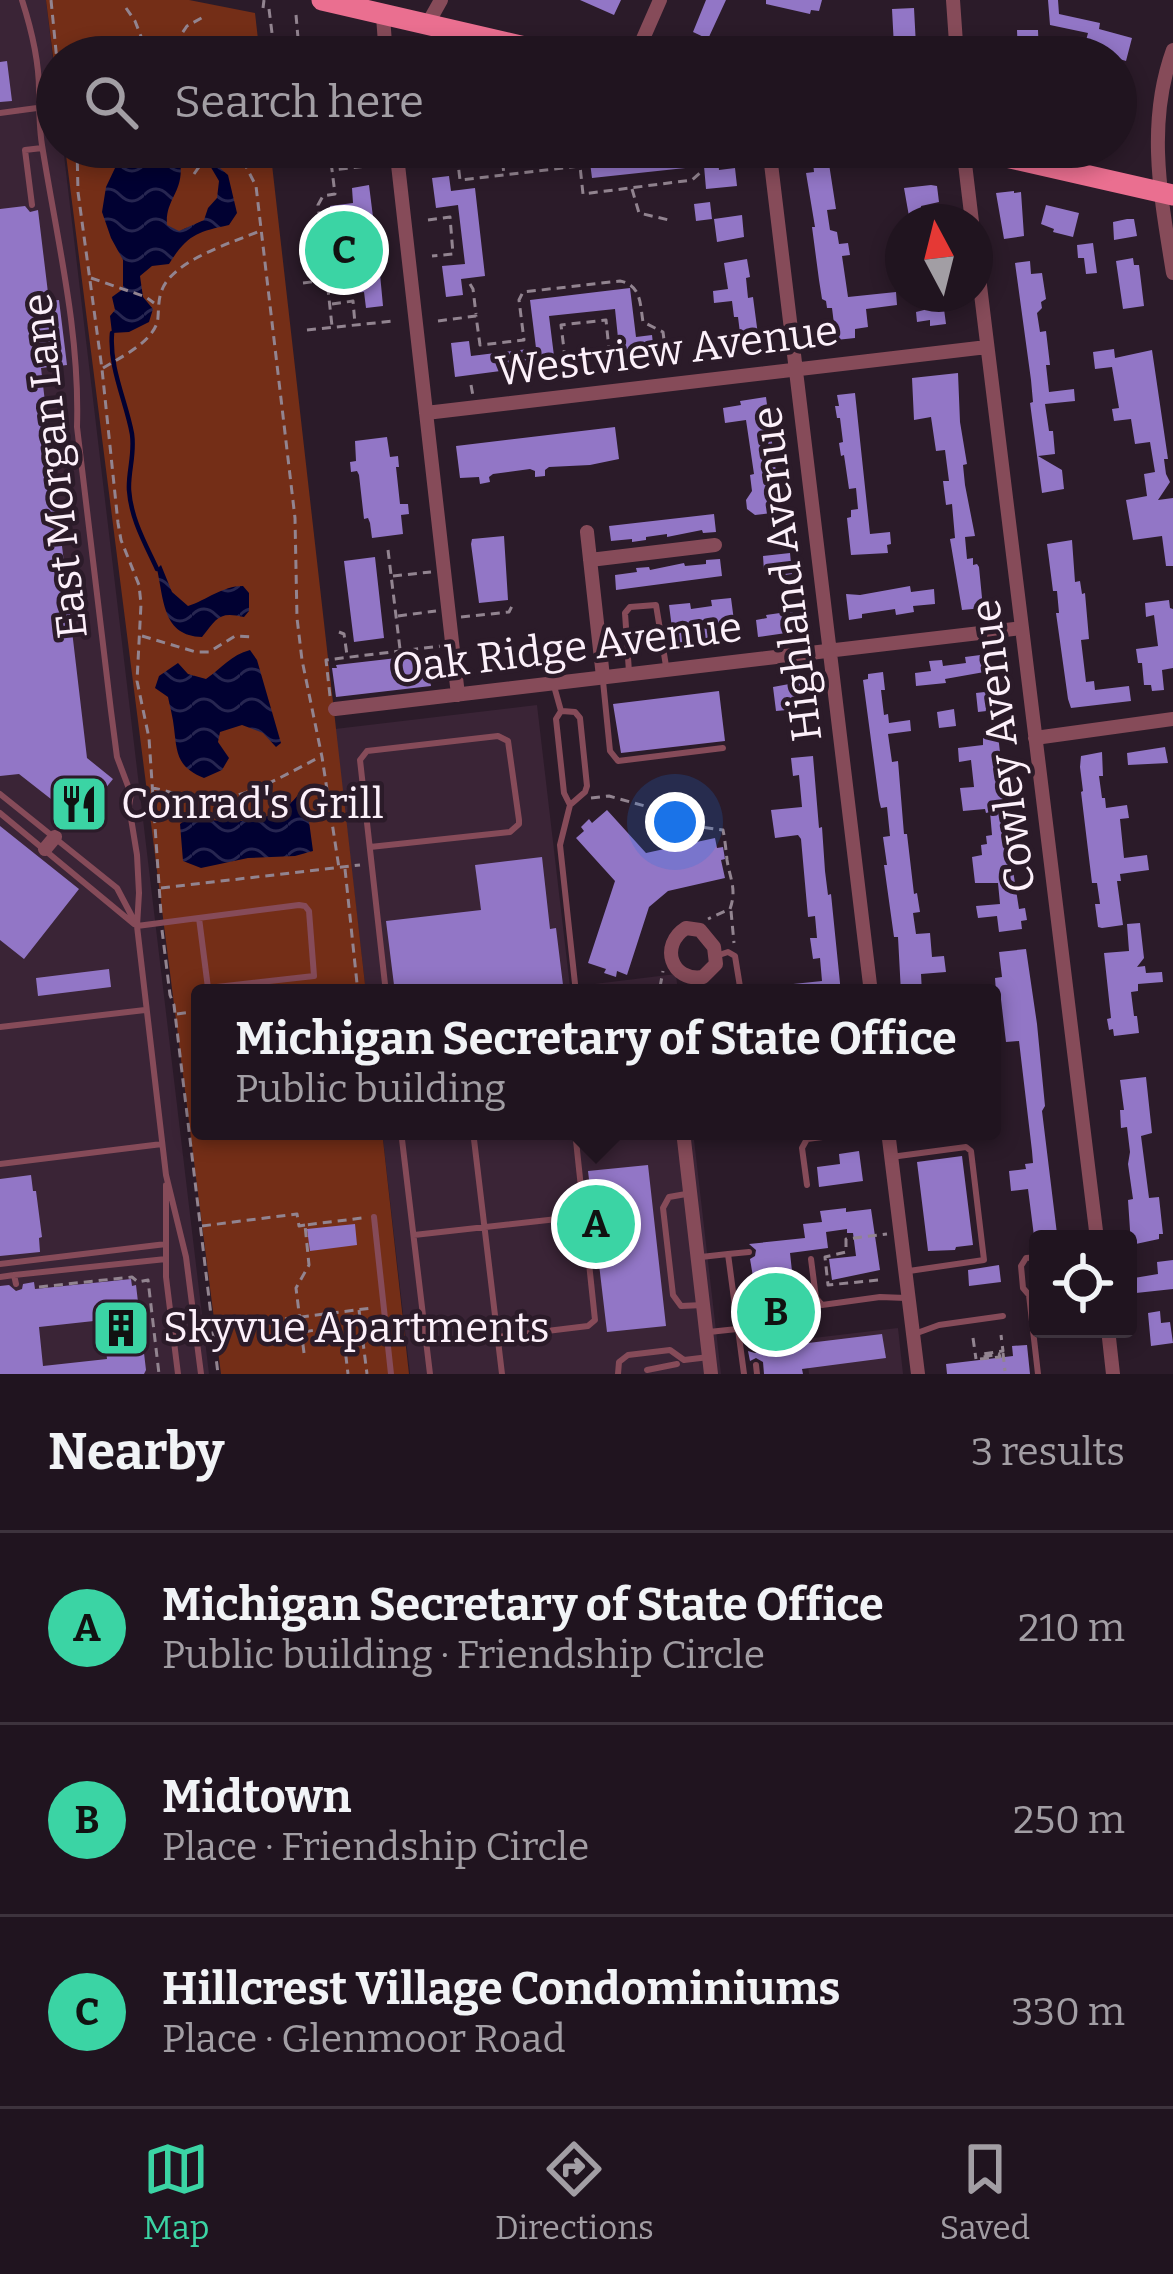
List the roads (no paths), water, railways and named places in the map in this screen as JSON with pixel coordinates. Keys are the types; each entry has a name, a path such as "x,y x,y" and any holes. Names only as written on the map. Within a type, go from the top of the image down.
{"main road":[{"path":"322,0 383,16 429,36"},
{"path":"1056,168 1167,193"}],"street":[{"path":"429,36 441,0"},
{"path":"644,36 660,0"},
{"path":"953,0 956,36"},
{"path":"383,16 384,36"},
{"path":"1173,50 1160,98 1157,161 1167,193 1173,273"},
{"path":"398,168 458,695"},
{"name":"Highland Avenue","path":"765,168 795,370 871,984"},
{"path":"966,168 970,204"},
{"name":"Cowley Avenue","path":"983,312 1095,1230"},
{"name":"Westview Avenue","path":"426,412 987,347"},
{"path":"586,532 603,677"},
{"path":"590,560 715,545"},
{"name":"Oak Ridge Avenue","path":"333,705 458,695 1022,628"},
{"path":"1035,738 1173,719"},
{"path":"700,929 725,956 703,977 678,981 671,948 680,931 700,929"},
{"path":"684,1140 710,1366"},
{"path":"889,1140 918,1374"},
{"path":"1109,1338 1113,1374"}],"lane":[{"name":"East Morgan Lane","path":"22,0 36,64"},
{"path":"0,113 36,109"},
{"path":"32,205 25,150 36,149"},
{"name":"East Morgan Lane","path":"46,168 70,298 77,428 117,757 130,789 139,893 137,926 166,1175"},
{"path":"630,674 626,609 651,604 658,609 666,669"},
{"path":"603,677 610,751 618,761 723,748"},
{"path":"553,683 561,711 556,719 564,793 570,805"},
{"path":"561,711 570,710 580,718 587,785 570,805 560,845 575,984"},
{"path":"370,847 515,828 519,820 508,741 498,736 363,752 360,760 385,984"},
{"path":"0,794 137,926"},
{"path":"1,817 117,888 137,926"},
{"path":"137,926 305,906 314,976 243,984"},
{"path":"199,918 207,984"},
{"path":"725,956 737,960 740,984"},
{"path":"0,1027 146,1007"},
{"path":"401,1140 430,1374"},
{"path":"474,1140 502,1374"},
{"path":"498,1337 588,1325 595,1320 575,1140"},
{"path":"806,1140 802,1148 807,1185"},
{"path":"0,1164 162,1144"},
{"path":"891,1156 970,1148 984,1256 980,1261 905,1271"},
{"path":"166,1175 166,1259 178,1374"},
{"path":"166,1175 186,1257 200,1374"},
{"path":"690,1193 669,1197 663,1208 673,1294 681,1306 703,1305"},
{"path":"414,1235 584,1216"},
{"path":"374,1217 392,1374"},
{"path":"0,1264 166,1244"},
{"path":"697,1258 749,1252"},
{"path":"728,1254 744,1374"},
{"path":"1029,1258 1021,1266 1023,1288 1029,1292"},
{"path":"0,1276 15,1280 166,1259"},
{"path":"811,1259 818,1303 909,1298"},
{"path":"913,1334 939,1324 1003,1316"},
{"path":"737,1329 757,1319"},
{"path":"706,1333 737,1329 751,1336 754,1346"},
{"path":"1036,1338 1038,1374"},
{"path":"629,1372 618,1374 619,1362 628,1355 670,1350 679,1366"},
{"path":"647,1370 710,1366"}],"water":[{"path":"115,168 181,168 167,225 179,231 204,220 217,198 219,181 211,168 220,168 228,175 237,213 229,225 187,241 169,264 152,266 140,276 143,297 153,309 149,322 129,332 112,333 112,297 123,289 123,260 102,212"},
{"path":"161,565 172,592 188,606 243,586 249,593 249,611 244,617 219,618 202,637 189,635 168,615 157,569"},
{"path":"250,650 281,743 276,747 263,733 242,725 220,732 218,742 229,758 222,770 204,778 180,759 168,697 155,688 159,676 178,663 188,674 206,679"},
{"path":"298,795 306,799 313,851 201,868 183,861 180,824 189,817 217,821 262,818"}],"waterway":[{"path":"112,333 115,372 132,434 130,501 157,569"}],"place":[{"name":"Hillcrest Village Condominiums","path":"344,250"},
{"name":"Conrad's Grill","path":"79,804"},
{"name":"Michigan Secretary of State Office","path":"596,1224"},
{"name":"Midtown","path":"776,1312"},
{"name":"Skyvue Apartments","path":"121,1328"}]}
